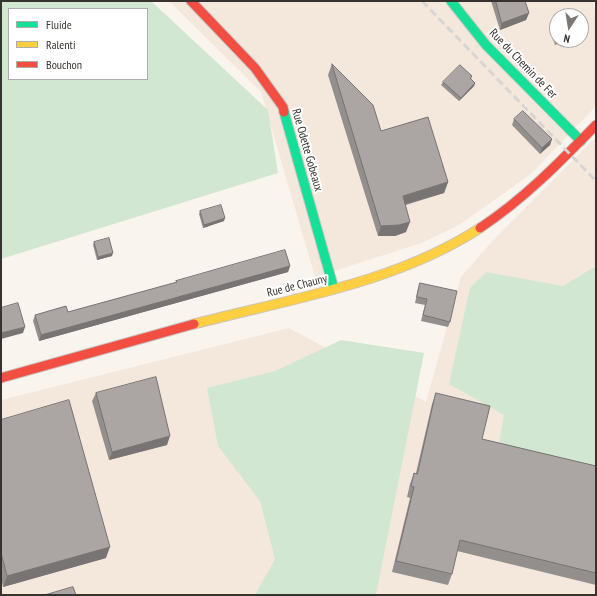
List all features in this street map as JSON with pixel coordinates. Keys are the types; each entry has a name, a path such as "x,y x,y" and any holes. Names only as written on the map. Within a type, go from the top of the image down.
{"street":[{"name":"Rue Odette Gobeaux","path":"191,1 255,68 283,106 334,289"},
{"name":"Rue du Chemin de Fer","path":"451,1 486,46 581,141"},
{"name":"Rue de Chauny","path":"1,378 96,349 334,289 385,273 451,245 470,234 526,193 596,125"}],"shaded area":[{"path":"169,1 593,1 596,15 596,106 531,174 459,225 422,243 315,277 261,92"},
{"path":"596,137 596,595 1,595 1,400 289,328 426,402 461,277 496,237"}],"green space":[{"path":"1,1 151,1 268,110 278,173 1,259"},
{"path":"596,266 596,468 499,444 504,415 449,384 470,288 486,272 563,286"},
{"path":"341,340 424,353 376,595 255,595 275,559 260,501 218,446 207,388 275,371"}],"building":[{"path":"496,1 525,1 529,13 502,23"},
{"path":"332,64 373,105 381,131 428,117 448,182 403,196 410,222 399,225 381,226"},
{"path":"460,65 472,76 470,78 475,83 461,98 443,82"},
{"path":"523,111 552,139 542,148 514,119"},
{"path":"221,205 225,218 204,225 200,211"},
{"path":"109,238 113,253 98,257 94,242"},
{"path":"285,250 290,266 41,335 35,315 66,306 68,312"},
{"path":"420,283 457,291 450,322 423,315 427,299 417,297"},
{"path":"18,303 25,327 1,333 1,308"},
{"path":"156,377 170,436 112,452 96,393"},
{"path":"436,393 490,406 482,439 596,466 596,573 460,540 452,574 396,561 414,487 411,486 414,473 417,474"},
{"path":"69,400 110,547 7,576 1,553 1,420"},
{"path":"73,587 76,595 45,595"}],"railway":[{"path":"422,1 596,181"}],"traffic: fast":[{"path":"451,1 486,45 581,141"},
{"path":"284,112 334,289"}],"traffic: slow":[{"path":"194,324 305,297 378,276 413,263 448,247 480,228"}],"traffic: jam":[{"path":"191,1 255,68 283,107 284,112"},
{"path":"480,228 527,192 596,125"},
{"path":"1,378 194,324"}]}
